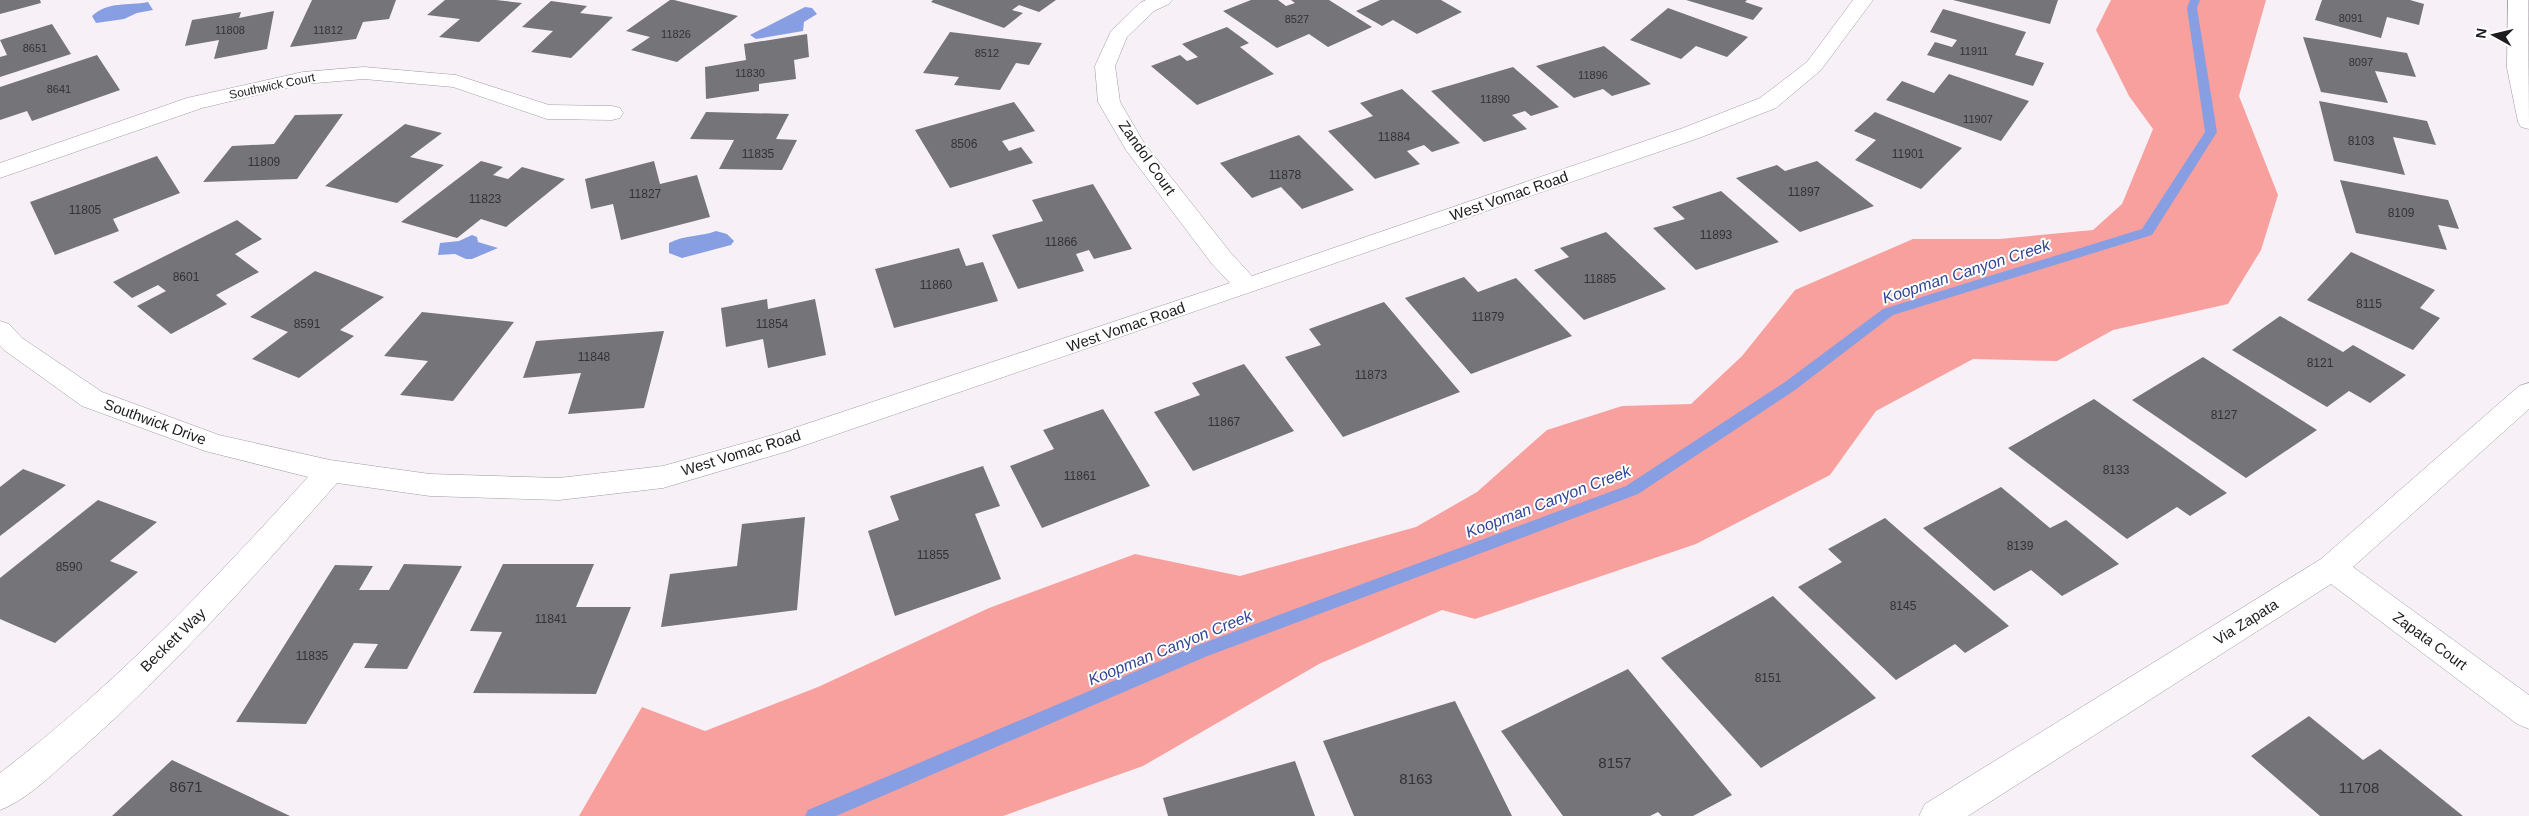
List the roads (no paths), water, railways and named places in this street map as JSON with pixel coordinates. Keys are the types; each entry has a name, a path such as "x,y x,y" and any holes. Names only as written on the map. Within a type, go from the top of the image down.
{"street":[{"name":"Zandol Court","path":"1162,0 1148,7 1118,35 1105,66 1109,102 1134,146 1221,258 1247,286"},
{"name":"West Vomac Road","path":"330,471 430,485 559,489 664,476 778,444 1247,286 1681,136 1768,103 1814,66 1863,0"},
{"path":"2518,0 2529,122"},
{"name":"Southwick Court","path":"0,171 195,103 303,78 364,73 456,81 547,112 612,113"},
{"name":"Southwick Drive","path":"0,330 13,344 92,399 215,444 330,471"},
{"name":"Via Zapata","path":"1937,816 2332,568 2529,393"},
{"name":"Beckett Way","path":"0,794 94,717 196,618 330,471"},
{"name":"Zapata Court","path":"2332,568 2529,714"}],"water":[{"path":"148,2 153,10 137,13 124,19 96,23 92,16 98,11 111,6"},
{"path":"805,7 812,8 817,14 804,22 803,31 756,39 750,35"},
{"path":"716,231 727,234 734,241 731,245 682,258 669,253 669,243"},
{"path":"472,235 477,237 478,242 498,248 472,259 466,259 455,254 438,255 440,243 459,241"}],"waterway":[{"name":"Koopman Canyon Creek","path":"815,816 1199,652 1632,490 1790,386 1888,312 2147,232 2211,132 2192,8 2195,0"}]}
